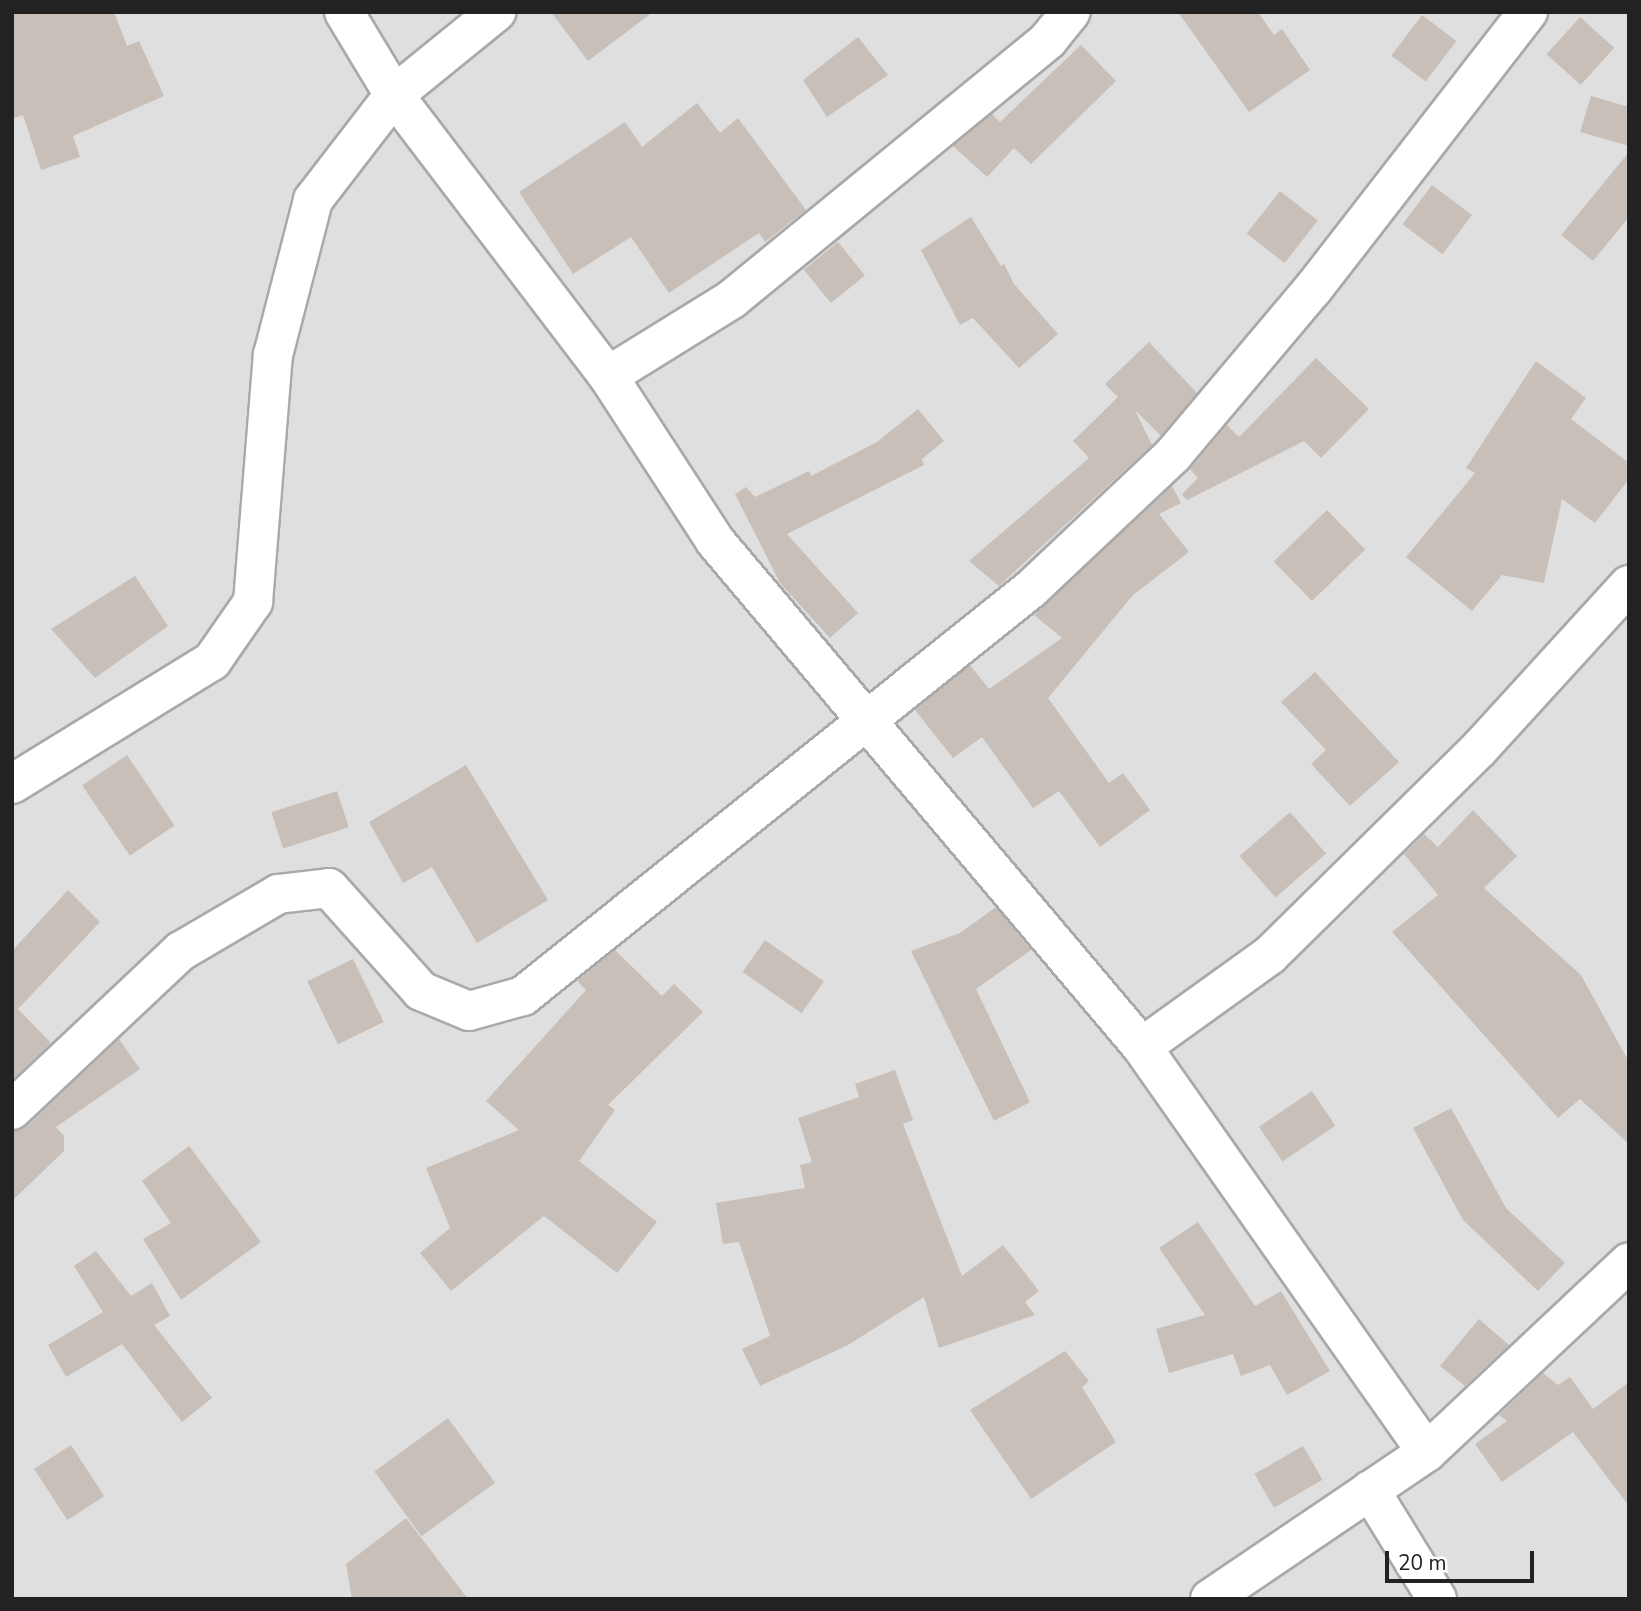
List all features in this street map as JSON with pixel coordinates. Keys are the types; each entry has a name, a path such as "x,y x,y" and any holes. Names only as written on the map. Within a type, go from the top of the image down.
{"street":[{"path":"344,12 394,95 608,376 715,541 867,716 1142,1047 1427,1452"},
{"path":"12,784 212,661 253,602 273,355 313,200 394,95 496,12"},
{"path":"608,376 732,299 1048,40 1071,12"},
{"path":"12,1110 181,951 278,894 329,888 421,991 469,1011 523,996 867,716 1032,587 1173,455 1313,289 1528,12"},
{"path":"1142,1047 1270,954 1479,749 1629,585"},
{"path":"1210,1599 1427,1452 1629,1262"},
{"path":"1370,1490 1437,1599"}],"shaded area":[{"path":"12,12 1629,12 1629,1599 12,1599"}],"building":[{"path":"12,12 114,12 127,46 139,41 164,96 73,136 80,157 41,170 23,115 12,119"},
{"path":"551,12 653,12 588,61"},
{"path":"1178,12 1258,12 1274,35 1282,29 1310,70 1249,112"},
{"path":"1422,15 1456,41 1426,82 1391,56"},
{"path":"1580,17 1614,48 1581,85 1547,54"},
{"path":"858,37 888,75 827,117 803,80"},
{"path":"1081,45 1116,81 1031,164 1014,148 987,177 953,146 992,114 1000,122"},
{"path":"1591,96 1629,107 1629,146 1580,132"},
{"path":"697,103 720,133 738,118 806,210 765,242 759,233 669,293 631,237 573,274 519,192 625,122 642,147"},
{"path":"1629,152 1629,217 1593,261 1561,235"},
{"path":"1432,185 1472,215 1442,254 1403,224"},
{"path":"1280,191 1318,221 1285,263 1247,234"},
{"path":"971,217 1001,266 1004,264 1014,284 1058,334 1019,368 973,318 960,325 921,250"},
{"path":"838,242 865,275 831,303 804,270"},
{"path":"1149,342 1197,393 1161,436 1135,410 1152,445 999,586 969,561 1089,458 1073,441 1118,397 1105,384"},
{"path":"1316,358 1369,409 1321,458 1304,441 1187,500 1182,494 1198,478 1190,469 1227,425 1239,437"},
{"path":"1536,361 1586,398 1571,419 1629,463 1629,479 1595,523 1562,499 1544,583 1502,575 1472,611 1406,557 1475,473 1466,468"},
{"path":"918,409 944,441 922,459 924,465 787,534 858,613 830,638 780,583 735,494 746,487 755,497 809,471 811,476 877,442"},
{"path":"1172,486 1181,503 1159,514 1189,552 1133,595 1048,698 1109,783 1123,773 1150,810 1100,847 1059,791 1033,808 982,737 953,758 915,710 970,665 989,689 1062,638 1034,615"},
{"path":"1327,510 1365,550 1312,601 1274,561"},
{"path":"135,576 168,626 95,678 51,629"},
{"path":"1315,672 1399,762 1350,806 1311,764 1326,750 1281,702"},
{"path":"127,755 175,825 130,856 82,785"},
{"path":"466,765 548,900 477,943 432,867 403,883 369,822"},
{"path":"337,791 349,827 283,848 271,812"},
{"path":"1473,810 1517,856 1484,888 1581,975 1629,1062 1629,1144 1580,1099 1558,1118 1392,932 1438,895 1404,854 1424,834 1438,847"},
{"path":"1290,812 1326,854 1276,897 1239,856"},
{"path":"68,890 100,922 18,1009 51,1043 12,1080 12,951"},
{"path":"996,907 1031,950 976,989 1030,1102 994,1121 911,951 960,933"},
{"path":"765,940 824,981 802,1013 743,972"},
{"path":"615,950 662,996 674,984 703,1012 608,1105 615,1110 579,1161 657,1222 617,1273 544,1216 451,1291 420,1253 450,1228 426,1168 519,1130 486,1101 586,990 577,981"},
{"path":"353,959 384,1022 338,1044 307,981"},
{"path":"119,1039 140,1069 56,1127 64,1136 64,1151 12,1201 12,1131 27,1126"},
{"path":"895,1070 913,1120 903,1124 962,1276 1003,1245 1039,1291 1025,1302 1035,1315 939,1348 924,1297 848,1345 760,1386 742,1349 770,1336 739,1242 723,1244 716,1203 805,1188 800,1165 812,1162 798,1118 859,1097 855,1084"},
{"path":"1312,1091 1335,1126 1282,1162 1259,1127"},
{"path":"1451,1108 1506,1208 1565,1263 1538,1291 1463,1220 1413,1128"},
{"path":"189,1146 261,1242 181,1300 143,1239 171,1223 142,1181"},
{"path":"1198,1222 1255,1306 1281,1291 1330,1371 1287,1395 1270,1365 1241,1376 1233,1354 1169,1373 1156,1329 1205,1315 1159,1248"},
{"path":"96,1251 131,1296 152,1283 170,1316 154,1325 212,1398 182,1422 122,1344 66,1377 48,1345 103,1312 74,1266"},
{"path":"1479,1319 1509,1345 1465,1386 1440,1366"},
{"path":"1065,1351 1089,1381 1082,1387 1116,1442 1031,1499 970,1410"},
{"path":"1543,1373 1558,1385 1570,1377 1593,1409 1629,1382 1629,1506 1573,1432 1502,1482 1475,1444 1507,1421 1499,1415"},
{"path":"448,1418 495,1483 421,1536 374,1471"},
{"path":"71,1445 104,1496 67,1520 34,1469"},
{"path":"1303,1446 1322,1480 1274,1508 1255,1474"},
{"path":"406,1518 468,1599 352,1599 346,1564"}]}
